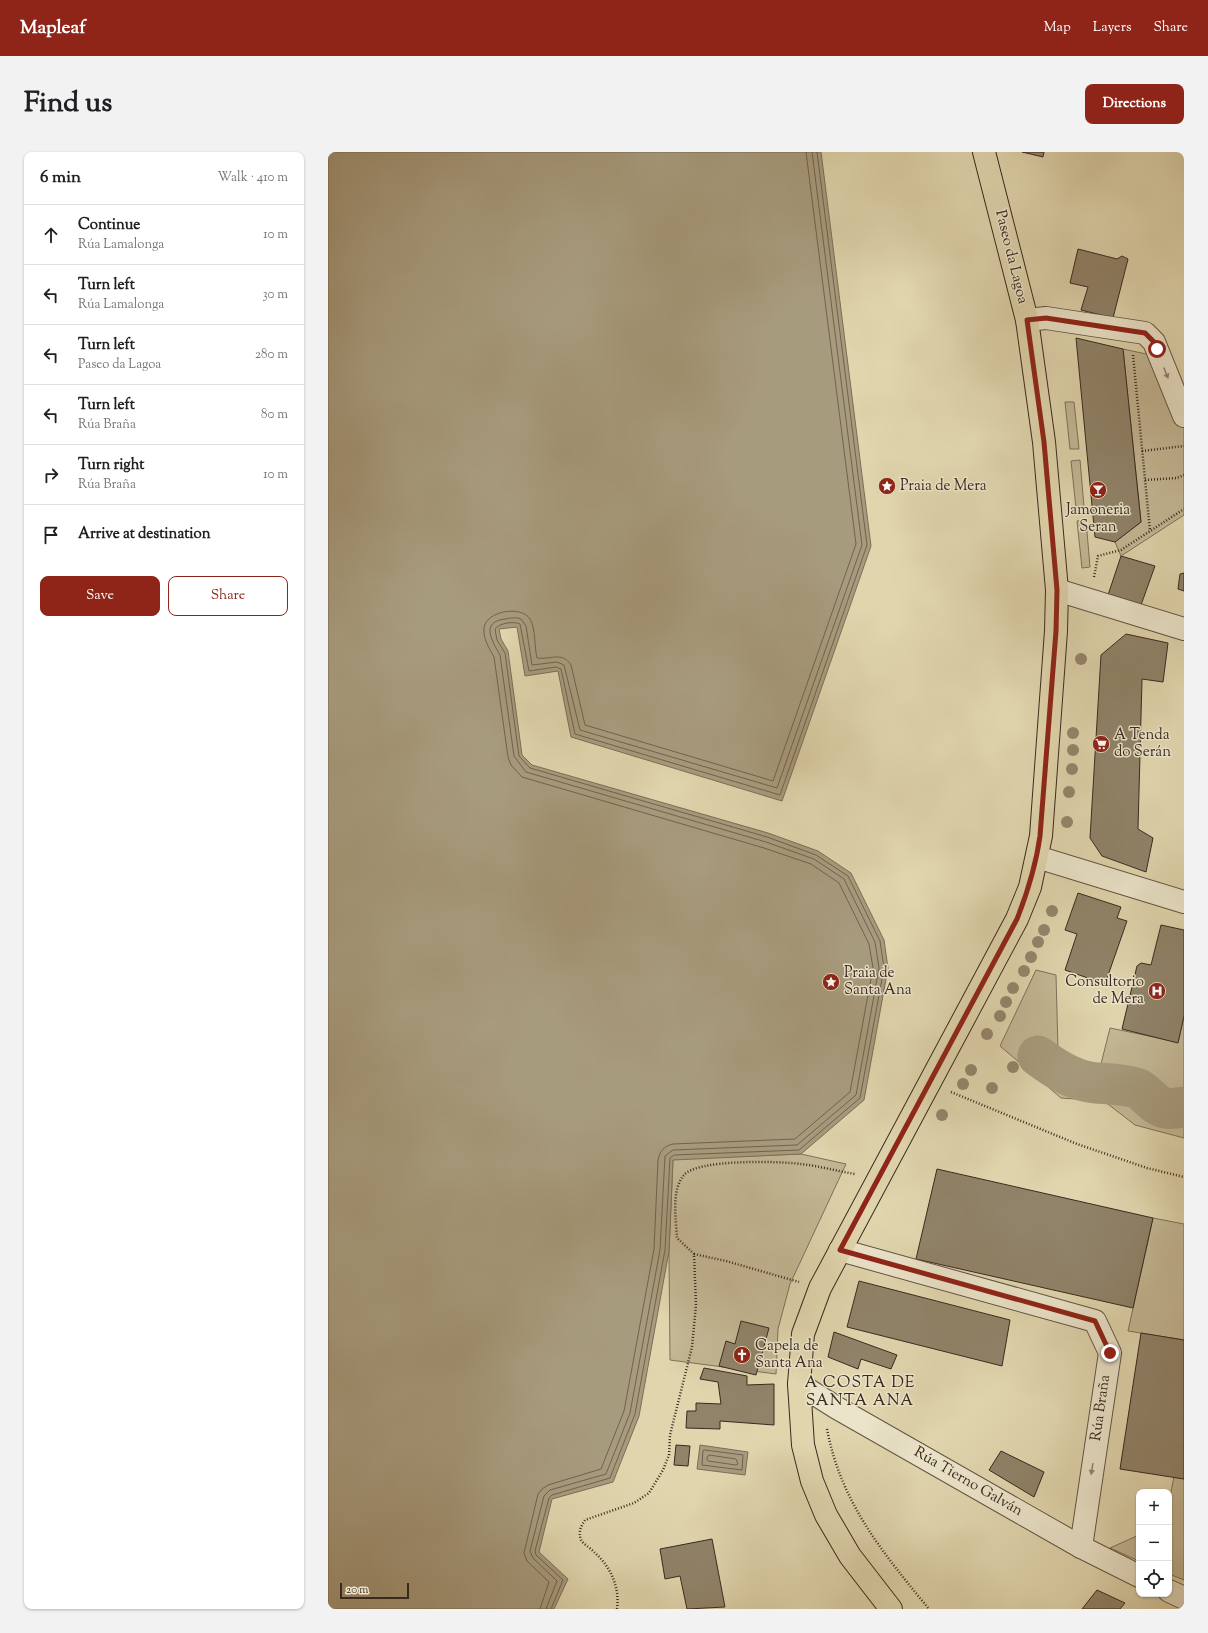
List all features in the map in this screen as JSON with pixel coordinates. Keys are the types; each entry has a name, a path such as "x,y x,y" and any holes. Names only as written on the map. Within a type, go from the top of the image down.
{"main road":[{"name":"Paseo da Lagoa","path":"891,1609 850,1556 826,1515 815,1488 803,1445 799,1384 803,1334 820,1288 1017,919 1030,887 1037,857 1040,836 1055,639 1057,590 1044,442 1027,320 984,152"}],"street":[{"path":"1027,320 1046,318 1145,333 1154,342 1184,416"},
{"path":"1057,590 1184,629"},
{"path":"1037,857 1184,902"},
{"name":"Rúa Braña","path":"840,1250 1095,1321 1110,1353 1081,1547"},
{"name":"Rúa Tierno Galván","path":"799,1384 1081,1547 1136,1574"},
{"path":"1172,1592 1184,1598"}],"path":[{"path":"1133,353 1150,531"},
{"path":"1142,451 1184,446"},
{"path":"1145,480 1177,478 1184,475"},
{"path":"1093,582 1098,556 1121,550 1184,509"},
{"path":"951,1092 1077,1144 1147,1168 1184,1177"},
{"path":"799,1282 726,1261 694,1254 677,1238 677,1186 684,1174 697,1167 748,1162 800,1164 857,1175"},
{"path":"617,1609 618,1599 605,1561 582,1541 580,1529 585,1520 634,1503 649,1493 663,1470 669,1455 670,1435 692,1347 696,1305 694,1254"},
{"path":"822,1398 829,1438 850,1500 864,1525 929,1609"}],"shaded area":[{"path":"1123,349 1160,357 1184,416 1184,515 1121,556 1115,542 1141,522"},
{"path":"1065,402 1074,402 1079,449 1070,449"},
{"path":"1080,460 1084,507 1076,508 1071,461"},
{"path":"1086,520 1090,567 1082,568 1077,521"},
{"path":"1036,970 1056,975 1058,1050 1100,1068 1110,1028 1178,1042 1184,1016 1184,1138 1135,1125 1104,1101 1061,1098 1000,1046"},
{"path":"801,1154 846,1164 790,1284 778,1329 776,1374 670,1360 669,1251 673,1159"},
{"path":"1153,1218 1184,1224 1184,1340 1128,1331"},
{"path":"1174,1477 1184,1479 1184,1580 1172,1575 1172,1489"},
{"path":"1136,1536 1136,1560 1110,1548"}],"water":[{"path":"328,152 821,152 871,546 782,801 571,737 558,671 525,676 517,627 499,629 501,639 508,651 522,755 532,765 768,833 818,851 851,873 884,940 888,968 864,1100 801,1154 673,1160 669,1251 639,1416 613,1482 552,1499 539,1552 568,1579 554,1609 328,1609"},
{"path":"700,1445 748,1452 745,1475 697,1469"}],"building":[{"path":"1022,152 1044,152 1043,157"},
{"path":"1078,249 1117,259 1122,256 1128,259 1113,318 1081,310 1088,287 1070,283"},
{"path":"1076,338 1123,349 1141,522 1115,542 1095,537"},
{"path":"1121,556 1155,566 1141,605 1108,595"},
{"path":"1184,573 1184,591 1178,589 1180,574"},
{"path":"1126,634 1168,643 1163,682 1142,679 1138,829 1153,838 1146,872 1102,856 1090,838 1101,655"},
{"path":"1078,893 1121,907 1117,918 1127,921 1105,984 1065,970 1077,934 1065,930"},
{"name":"Consultorio de Mera","path":"1161,925 1184,930 1184,1016 1178,1043 1122,1029 1137,966 1141,963 1151,965"},
{"path":"937,1169 1153,1218 1133,1308 916,1259"},
{"path":"859,1281 1010,1320 1002,1366 847,1327"},
{"name":"Capela de Santa Ana","path":"741,1321 769,1328 756,1375 719,1366 726,1341 735,1344"},
{"path":"834,1332 897,1355 891,1369 861,1359 858,1369 828,1357"},
{"path":"1141,1333 1184,1340 1184,1479 1120,1469"},
{"path":"704,1368 747,1376 747,1385 774,1384 774,1425 720,1421 720,1429 686,1428 687,1411 696,1411 696,1403 721,1404 718,1382 700,1379"},
{"path":"676,1445 690,1446 688,1466 674,1465"},
{"path":"1001,1451 1044,1472 1034,1497 989,1470"},
{"path":"712,1539 725,1607 687,1609 680,1576 665,1579 660,1549"},
{"path":"1097,1590 1125,1603 1120,1609 1082,1609"}],"waterway":[{"path":"1038,1056 1058,1070 1080,1080 1137,1088 1159,1106 1167,1108 1184,1107"}],"place":[{"name":"Praia de Mera","path":"887,486"},
{"name":"Jamoneria Seran","path":"1098,490"},
{"name":"A Tenda do Serán","path":"1101,744"},
{"name":"Praia de Santa Ana","path":"831,982"},
{"name":"Consultorio de Mera","path":"1157,991"},
{"name":"Capela de Santa Ana","path":"742,1355"}],"district":[{"name":"A COSTA DE SANTA ANA","path":"860,1392"}],"route":[{"path":"1110,1353 1095,1321 840,1250 1017,919 1030,887 1037,857 1040,836 1056,631 1057,590 1044,442 1027,320 1046,318 1145,333 1154,342 1157,349"}]}
